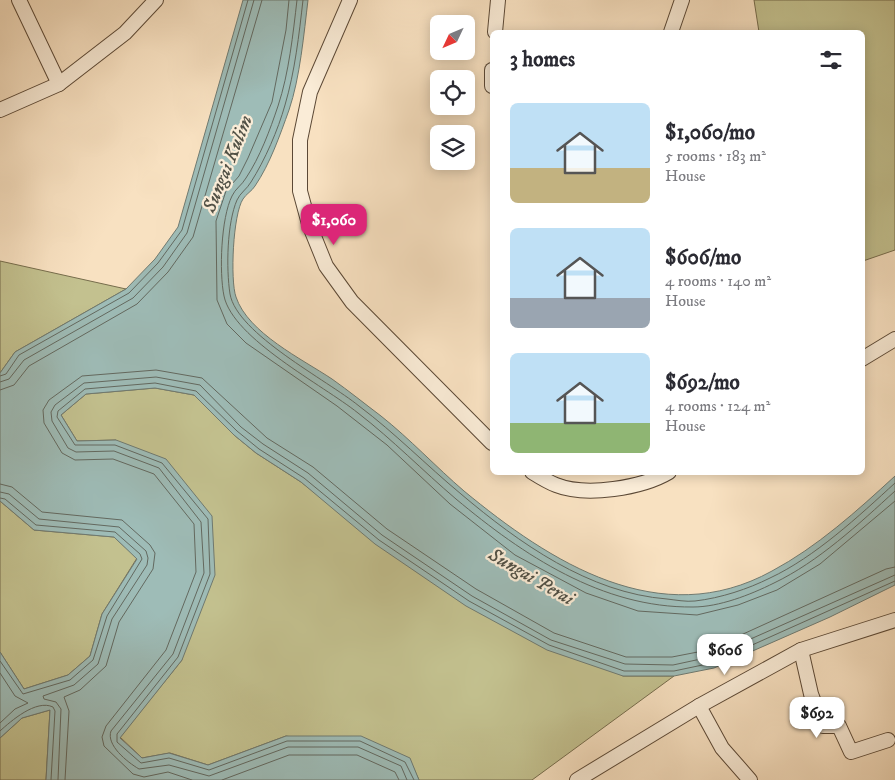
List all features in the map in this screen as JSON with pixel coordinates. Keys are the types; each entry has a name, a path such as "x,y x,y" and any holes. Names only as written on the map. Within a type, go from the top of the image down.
{"street":[{"path":"19,0 59,84"},
{"path":"0,110 59,84 125,33 156,0"},
{"path":"350,0 310,92 300,140 300,191 309,224 326,266 352,302 490,441"},
{"path":"495,30 498,0"},
{"path":"672,30 682,0"},
{"path":"865,357 895,339"},
{"path":"538,475 558,486 594,490 625,488 658,479 664,475"},
{"path":"577,780 699,706 801,650 895,620"},
{"path":"801,650 811,694 823,726 839,726 851,752 888,740"},
{"path":"699,706 722,748 750,780"}],"shaded area":[{"path":"754,0 895,0 895,250 865,260 865,30 759,30"},
{"path":"0,261 126,289 15,352 0,373"},
{"path":"155,388 194,395 234,435 256,453 301,482 333,507 623,676 674,676 532,780 419,780 409,758 286,736 208,765 170,753 142,758 120,737 182,660 116,440 77,441 61,415 86,394"},
{"path":"0,501 34,530 114,537 137,558 102,614 90,656 68,675 24,689 0,652"},
{"path":"50,710 46,780 0,780 0,738 22,718"}],"water":[{"path":"243,0 308,0 299,70 293,97 265,168 254,188 243,199 237,218 233,247 233,277 236,297 242,310 264,333 277,344 332,379 381,416 464,491 497,517 533,542 570,564 608,581 648,592 689,595 730,588 772,571 805,551 851,515 895,476 895,585 830,617 714,668 674,676 623,676 547,650 466,606 375,544 301,482 256,453 234,435 194,395 155,388 86,394 61,415 77,441 116,440 166,459 212,516 215,575 182,660 120,738 142,758 169,753 208,765 286,736 361,736 410,758 419,780 46,780 50,710 22,718 0,738 0,652 24,689 68,675 90,656 102,614 137,559 114,537 34,530 0,501 0,373 15,352 126,289 155,259 178,227"}],"water label":[{"name":"Sungai Kulim","path":"228,164"},
{"name":"Sungai Perai","path":"531,577"}]}
